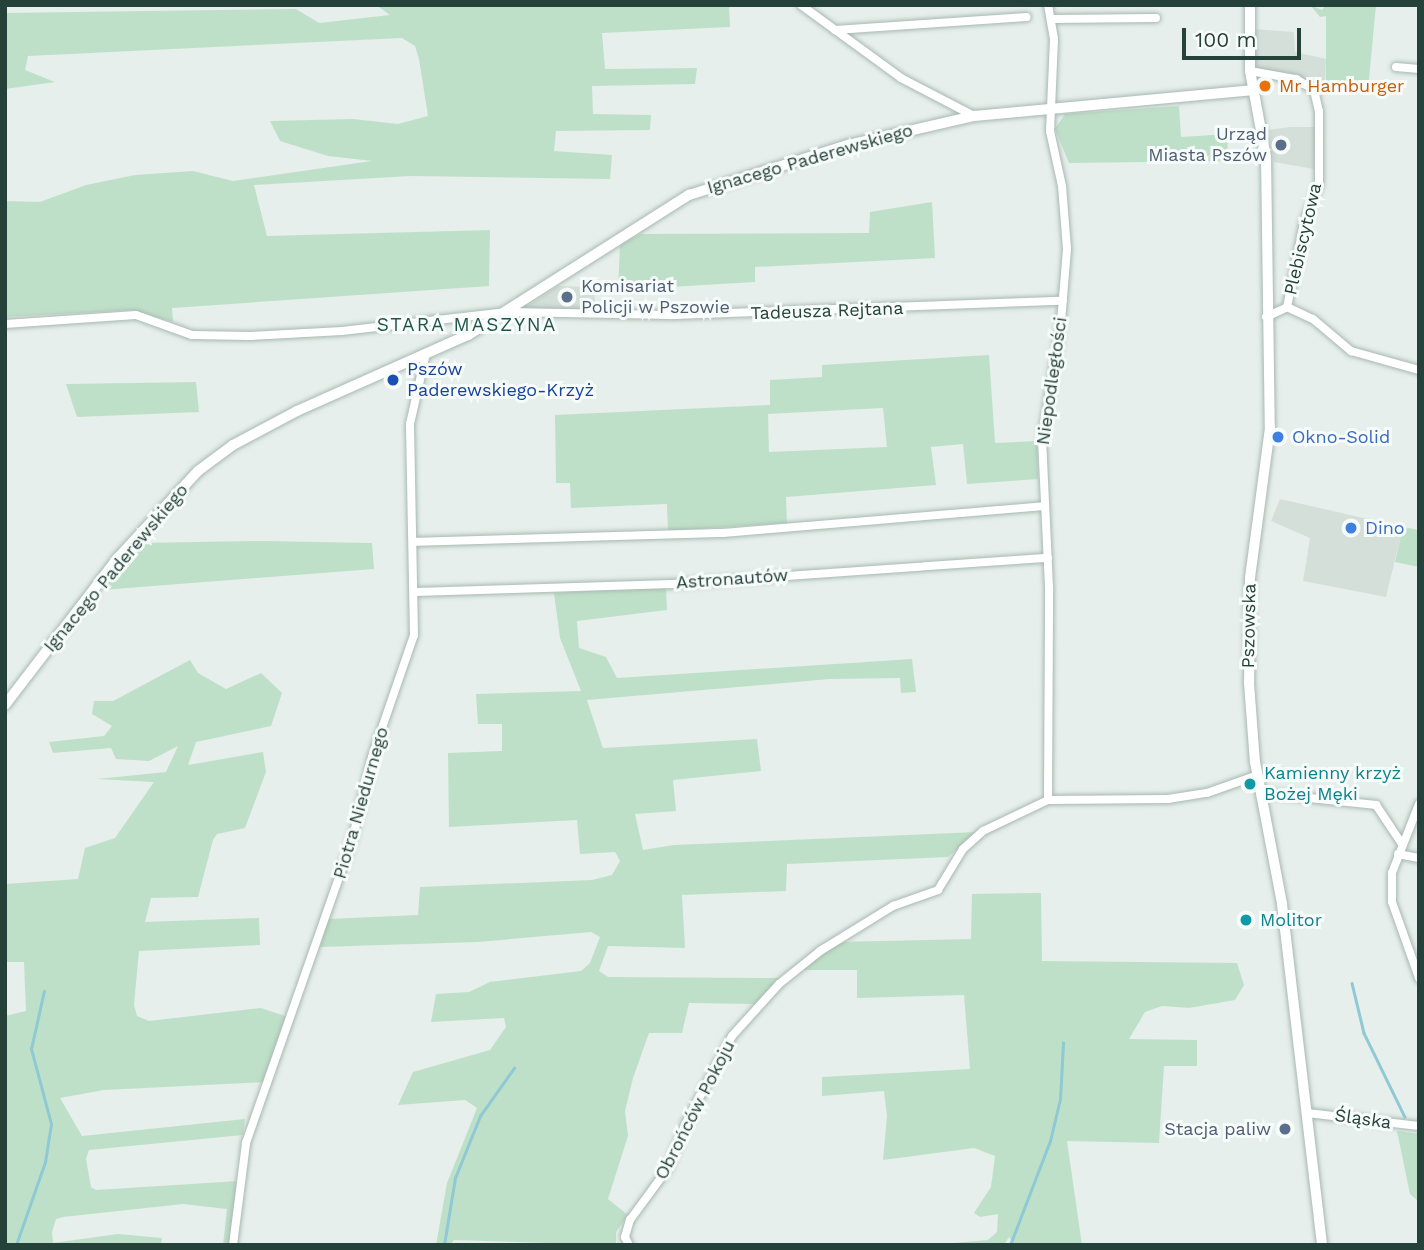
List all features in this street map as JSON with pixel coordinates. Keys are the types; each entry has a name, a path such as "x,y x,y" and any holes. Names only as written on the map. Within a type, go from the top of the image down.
{"main road":[{"name":"Pszowska","path":"1250,5 1250,71 1266,157 1266,317 1270,428 1250,578 1249,683 1258,775 1282,904 1322,1245"}],"street":[{"path":"801,5 901,78 974,116"},
{"name":"Niepodległości","path":"1048,5 1054,48 1048,109 1062,186 1067,249 1063,301 1042,441 1048,558 1048,800"},
{"path":"835,30 1027,17"},
{"path":"1051,19 1156,18"},
{"path":"1396,67 1419,69"},
{"name":"Plebiscytowa","path":"1250,71 1296,79 1314,90 1319,111 1318,184 1304,223 1287,307 1266,317"},
{"name":"Ignacego Paderewskiego","path":"5,705 118,558 198,471 254,433 426,353 506,312 650,216 699,190 848,145 974,116 1252,90"},
{"name":"Tadeusza Rejtana","path":"5,324 135,315 192,335 250,336 342,331 506,312 596,316 1063,301"},
{"path":"1287,307 1312,319 1351,351 1419,370"},
{"name":"Piotra Niedurnego","path":"233,1245 246,1143 337,885 372,757 410,656 417,620 410,424 426,353"},
{"path":"414,542 724,533 1044,506"},
{"name":"Astronautów","path":"416,592 673,584 1048,558"},
{"name":"Obrońców Pokoju","path":"629,1245 625,1237 631,1220 668,1168 707,1080 751,1014 779,984 843,936 893,906 938,890 962,849 983,831 1048,800 1168,799 1207,793 1258,775"},
{"path":"1262,793 1376,805 1402,844"},
{"path":"1419,804 1392,873 1392,902 1419,978"},
{"path":"1398,854 1419,858"},
{"name":"Śląska","path":"1307,1113 1419,1126"}],"shaded area":[{"path":"1253,29 1294,32 1295,52 1326,59 1325,87 1254,68"},
{"path":"1315,127 1314,169 1274,162 1269,130"},
{"path":"558,286 594,287 596,314 520,311"},
{"path":"1280,499 1403,527 1386,597 1303,581 1310,538 1271,521"}],"green space":[{"path":"376,5 729,5 730,27 602,33 605,69 697,68 695,84 592,86 593,114 651,115 650,130 556,131 554,151 612,155 610,179 411,176 254,185 267,236 490,230 489,286 172,308 173,322 134,310 5,317 5,201 40,202 86,185 135,175 193,171 233,181 372,161 328,156 280,141 270,121 353,119 398,124 428,116 415,46 402,38 28,56 25,70 55,82 5,89 5,13 296,9 319,23 390,15"},
{"path":"1310,5 1322,10 1326,5 1376,5 1368,90 1326,87 1326,16 1320,17"},
{"path":"1179,106 1181,137 1228,134 1227,161 1069,163 1055,129 1065,114"},
{"path":"932,202 935,258 755,267 755,282 618,290 620,245 640,234 869,233 870,212"},
{"path":"989,355 995,443 1037,441 1038,479 967,484 963,444 931,447 936,485 786,497 787,523 668,531 667,504 571,508 570,483 556,483 555,415 770,405 770,380 822,377 822,365","holes":["883,408 887,447 769,452 768,414"]},
{"path":"196,382 199,412 77,417 66,384"},
{"path":"1403,527 1419,530 1419,567 1395,562"},
{"path":"139,543 372,543 374,569 102,590"},
{"path":"666,587 667,610 577,621 579,648 606,657 617,678 912,659 916,692 901,693 900,678 830,679 587,700 603,748 757,739 761,771 673,780 676,811 635,814 643,850 674,845 977,832 948,857 787,864 786,891 682,895 685,948 608,946 599,971 608,977 783,978 754,1004 689,1003 682,1033 649,1033 633,1078 625,1111 628,1136 608,1199 628,1215 616,1232 616,1245 454,1240 450,1245 436,1245 447,1183 477,1108 465,1100 398,1105 413,1072 490,1050 506,1027 504,1018 431,1022 436,994 469,992 490,982 581,971 590,963 600,937 591,932 478,942 320,947 328,919 418,915 420,887 592,880 612,875 620,861 615,852 580,854 577,820 449,827 448,753 502,751 502,724 478,724 476,694 581,691 560,638 554,593"},
{"path":"190,660 198,673 226,689 261,673 282,693 271,726 196,742 188,765 263,752 266,772 245,828 217,834 213,840 198,897 151,898 145,922 259,918 260,945 139,951 134,1005 137,1016 149,1021 261,1008 288,1017 265,1082 104,1090 60,1098 82,1136 245,1119 243,1135 89,1150 86,1159 91,1187 96,1190 238,1181 229,1245 223,1245 227,1209 183,1204 63,1217 56,1219 52,1232 53,1243 118,1234 162,1238 161,1245 5,1245 5,1016 26,1011 24,962 5,962 5,884 78,879 85,848 115,838 154,782 97,779 166,772 178,746 149,761 116,759 111,748 53,753 49,742 104,736 112,726 92,714 94,701 113,701"},
{"path":"1041,893 1042,961 1237,963 1244,985 1235,1000 1189,1008 1162,1006 1145,1012 1129,1039 1197,1040 1197,1066 1164,1066 1159,1143 1067,1141 1082,1245 1014,1245 1009,1237 1004,1245 930,1245 988,1240 997,1232 998,1214 980,1217 974,1213 991,1187 995,1156 974,1148 883,1160 887,1116 884,1091 822,1096 822,1077 970,1069 964,995 857,998 857,970 803,970 838,942 971,939 972,894"},
{"path":"1397,1131 1419,1134 1419,1202 1410,1194"}],"waterway":[{"path":"1352,983 1364,1033 1405,1117"},
{"path":"16,1245 45,1162 51,1124 31,1049 44,991"},
{"path":"1010,1245 1050,1141 1060,1099 1063,1043"},
{"path":"444,1245 455,1178 480,1116 514,1068"}],"place":[{"name":"Mr Hamburger","path":"1265,86"},
{"name":"Urząd Miasta Pszów","path":"1281,145"},
{"name":"Komisariat Policji w Pszowie","path":"567,297"},
{"name":"Pszów Paderewskiego-Krzyż","path":"393,380"},
{"name":"Okno-Solid","path":"1278,437"},
{"name":"Dino","path":"1351,528"},
{"name":"Kamienny krzyż Bożej Męki","path":"1250,784"},
{"name":"Molitor","path":"1246,920"},
{"name":"Stacja paliw","path":"1285,1129"}],"district":[{"name":"STARA MASZYNA","path":"467,325"}]}
